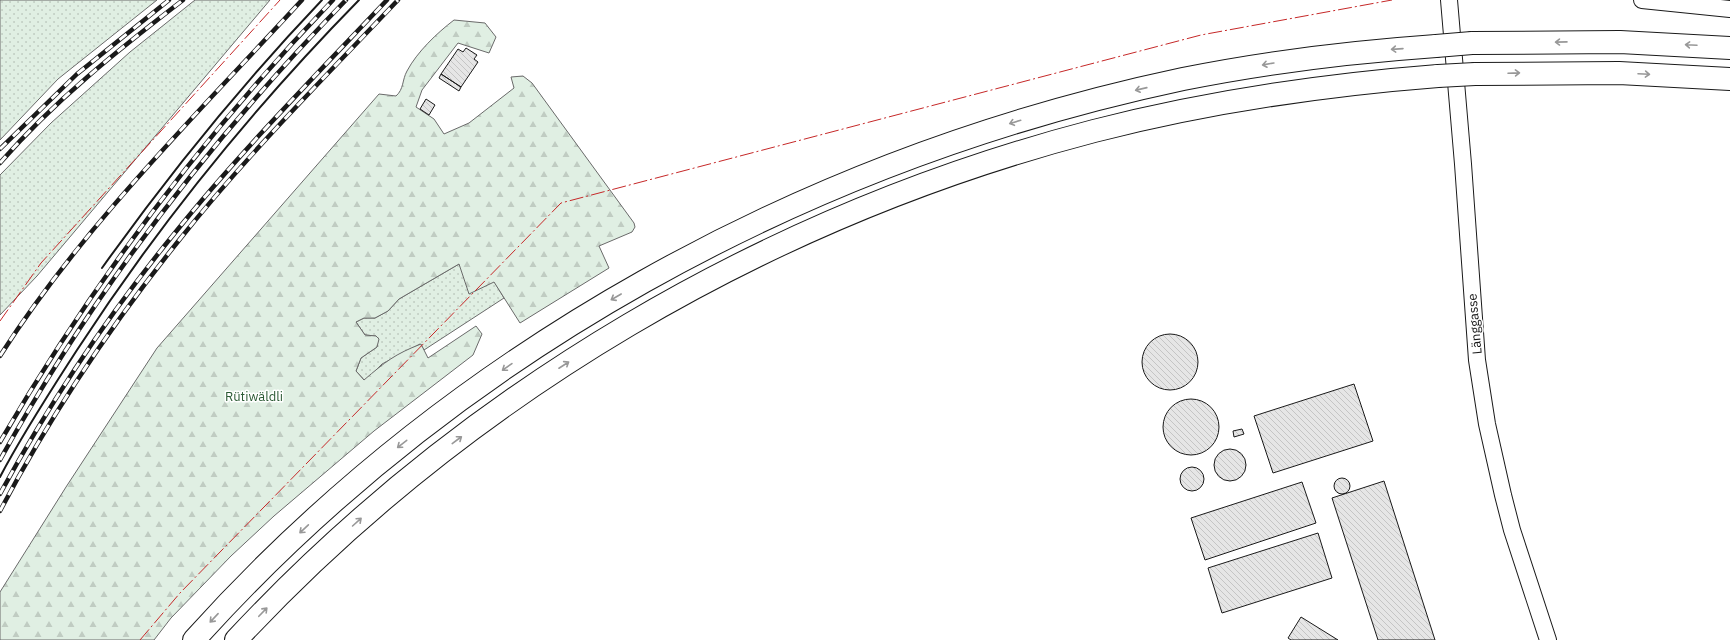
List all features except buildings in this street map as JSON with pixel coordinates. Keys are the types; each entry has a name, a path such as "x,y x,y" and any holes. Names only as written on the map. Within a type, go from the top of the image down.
{"highway":[{"path":"194,640 262,570 327,508 396,449 459,400 521,357 586,315 683,259 824,192 930,150 1088,101 1185,79 1277,63 1380,50 1472,43 1598,42 1730,48"},
{"path":"236,640 273,601 354,525 415,473 476,426 537,383 614,333 697,287 777,246 937,180 1030,149 1096,131 1188,110 1250,98 1381,80 1475,74 1597,72 1730,78"}],"street":[{"name":"Länggasse","path":"1449,0 1478,366 1487,424 1503,495 1512,530 1548,640"},
{"path":"1642,0 1730,9"}],"green space":[{"path":"0,0 157,0 58,79 0,140"},
{"path":"195,0 270,0 37,276 0,315 0,175 51,123 130,52"},
{"name":"Rütiwäldli","path":"454,20 485,23 496,37 489,53 458,43 422,90 416,107 434,119 444,134 469,123 514,88 511,77 523,76 532,83 634,223 635,227 632,232 599,246 609,268 520,323 494,282 469,294 459,264 399,299 388,311 375,318 364,318 356,322 365,335 376,336 379,339 377,347 361,358 356,371 364,380 391,359 404,351 421,344 428,358 476,326 482,334 473,355 374,431 274,516 231,556 171,618 154,640 0,640 0,592 66,487 157,348 379,94 396,96 399,93 407,71 416,57 434,37"},
{"path":"459,264 494,281 504,298 424,350 420,344 382,364 365,381 356,371 361,358 377,347 376,336 365,335 356,322 364,318 375,318 388,311 399,299"}],"railway":[{"path":"0,149 77,74 169,0"},
{"path":"0,163 64,97 111,57 183,0"},
{"path":"0,356 32,308 104,216 183,128 302,0"},
{"path":"0,442 73,324 153,211 240,103 285,51 333,0"},
{"path":"0,460 74,337 115,277 158,219 248,106 296,52 346,0"},
{"path":"0,494 39,426 81,360 126,296 174,234 251,144 387,0"},
{"path":"0,511 61,405 130,304 155,271 232,177 398,0"}],"wall":[{"path":"102,268 153,198 207,130 263,64 322,0"},
{"path":"0,477 27,429 77,350 108,303 174,212 245,125 359,0"}],"power":[{"path":"0,321 41,263 280,0"},
{"path":"140,640 180,593 561,203 1201,35 1392,0"}]}
